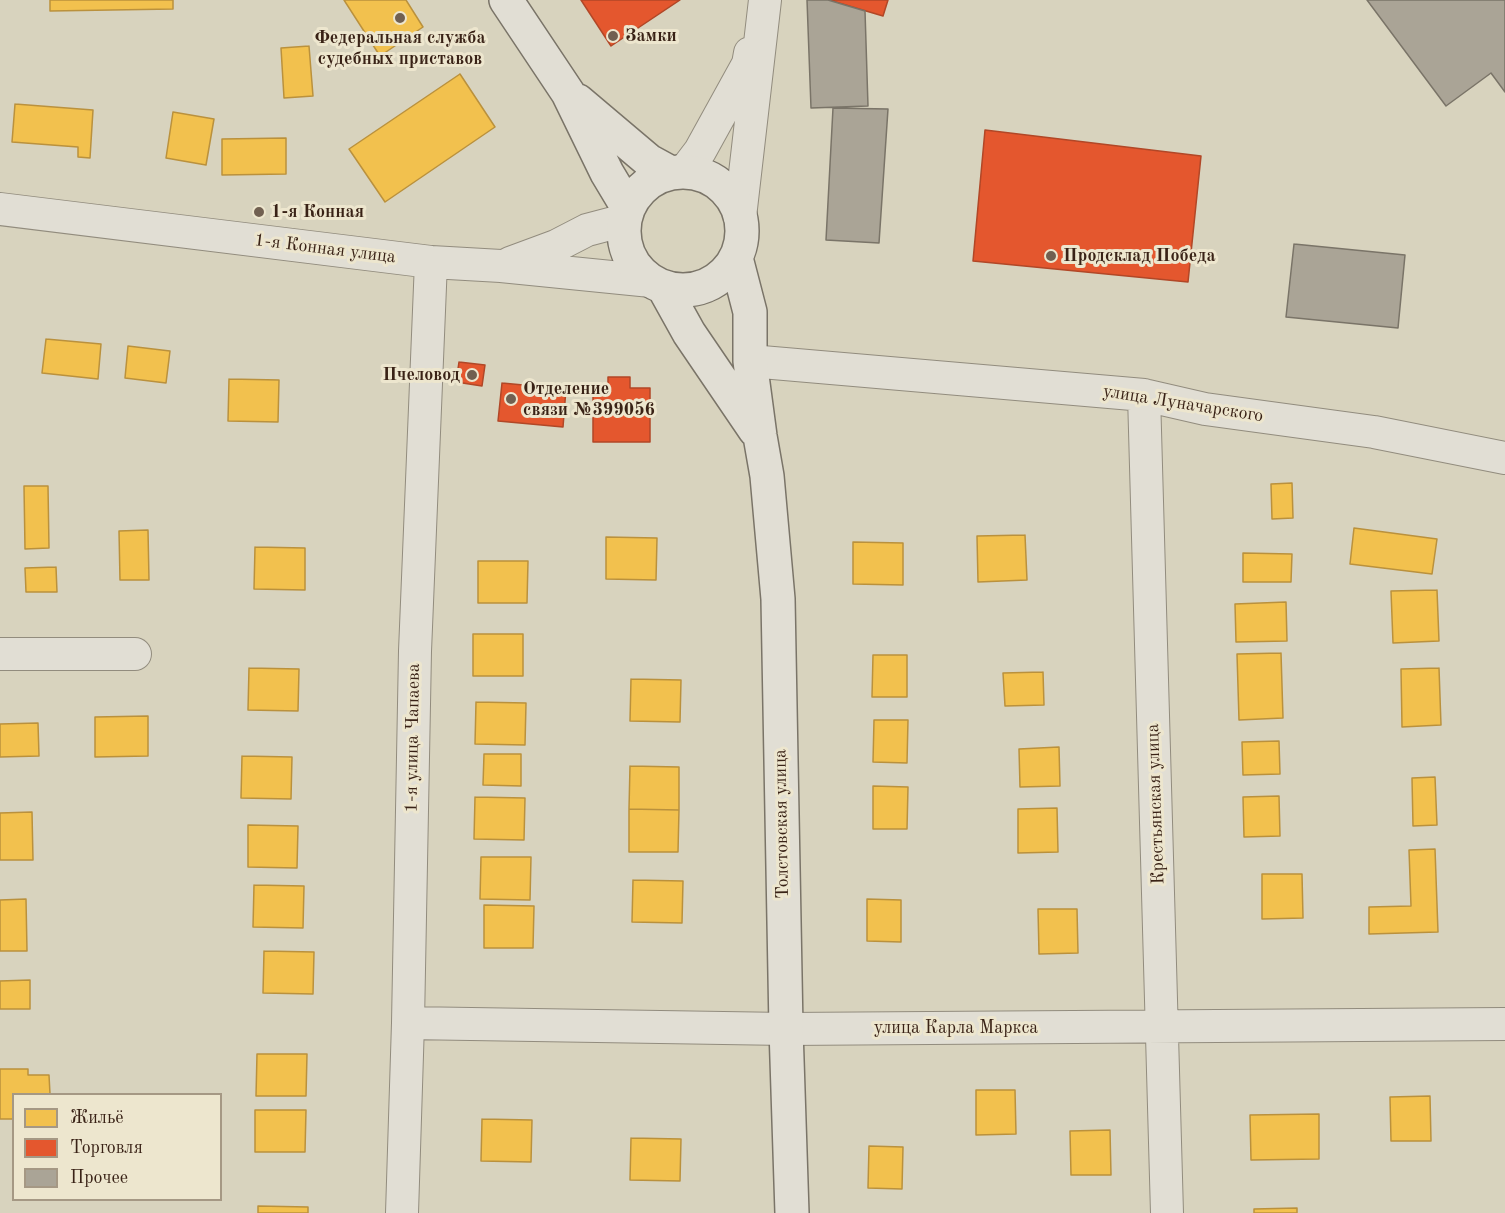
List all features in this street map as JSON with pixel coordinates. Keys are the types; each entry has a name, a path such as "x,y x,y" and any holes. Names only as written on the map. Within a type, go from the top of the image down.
{"main road":[{"path":"506,0 568,93 627,214"},
{"path":"568,93 649,161 677,172 703,176 720,185 733,199 740,217 742,238 736,258 723,275 705,286 685,290 658,284"},
{"path":"677,172 653,180 638,192 627,214 624,238 628,255 638,270 658,284 760,436"},
{"name":"Толстовская улица","path":"736,258 750,312 750,361 767,476 778,599 786,1029 792,1213"}],"street":[{"path":"677,172 700,150 748,64 764,0"},
{"path":"740,217 764,0"},
{"name":"1-я Конная улица","path":"0,209 431,262 501,266 658,284"},
{"path":"501,266 556,246 587,230 627,214"},
{"name":"1-я улица Чапаева","path":"402,1213 415,651 431,262"},
{"name":"улица Луначарского","path":"750,361 1144,395 1205,409 1374,432 1505,458"},
{"name":"Крестьянская улица","path":"1144,395 1167,1213"},
{"path":"0,654 135,654"},
{"name":"улица Карла Маркса","path":"408,1023 786,1029 1505,1024"}],"building: Жильё":[{"path":"50,0 173,0 173,9 50,11"},
{"path":"344,0 406,0 423,27 380,56"},
{"path":"309,46 313,96 284,98 281,48"},
{"path":"460,74 495,127 385,202 349,149"},
{"path":"15,104 93,110 90,158 78,157 78,147 12,142"},
{"path":"173,112 214,119 206,165 166,158"},
{"path":"286,138 286,174 222,175 222,139"},
{"path":"46,339 101,344 98,379 42,373"},
{"path":"128,346 170,351 166,383 125,378"},
{"path":"229,379 279,380 278,422 228,421"},
{"path":"1292,483 1293,518 1272,519 1271,484"},
{"path":"24,486 48,486 49,548 25,549"},
{"path":"1354,528 1437,539 1432,574 1350,564"},
{"path":"148,530 149,580 120,580 119,531"},
{"path":"1025,535 1027,580 978,582 977,536"},
{"path":"606,537 657,538 656,580 606,579"},
{"path":"853,542 903,543 903,585 853,584"},
{"path":"255,547 305,548 305,590 254,589"},
{"path":"1243,553 1292,554 1291,582 1243,582"},
{"path":"478,561 528,561 527,603 478,603"},
{"path":"56,567 57,592 26,592 25,568"},
{"path":"1437,590 1439,641 1393,643 1391,591"},
{"path":"1286,602 1287,641 1236,642 1235,604"},
{"path":"473,634 523,634 523,676 473,676"},
{"path":"1281,653 1283,718 1239,720 1237,654"},
{"path":"873,655 907,655 907,697 872,697"},
{"path":"249,668 299,669 298,711 248,710"},
{"path":"1439,668 1441,725 1402,727 1401,669"},
{"path":"1043,672 1044,705 1005,706 1003,673"},
{"path":"631,679 681,680 680,722 630,721"},
{"path":"476,702 526,703 525,745 475,744"},
{"path":"148,716 148,756 95,757 95,717"},
{"path":"874,720 908,720 907,763 873,762"},
{"path":"38,723 39,756 0,757 0,724"},
{"path":"1279,741 1280,774 1243,775 1242,742"},
{"path":"1059,747 1060,786 1020,787 1019,749"},
{"path":"484,754 521,754 521,786 483,785"},
{"path":"242,756 292,757 291,799 241,798"},
{"path":"630,766 679,767 679,810 629,809"},
{"path":"1435,777 1437,825 1413,826 1412,778"},
{"path":"873,786 908,787 907,829 873,829"},
{"path":"1279,796 1280,836 1244,837 1243,797"},
{"path":"475,797 525,798 524,840 474,839"},
{"path":"1057,808 1058,852 1018,853 1018,809"},
{"path":"629,809 679,810 678,852 629,852"},
{"path":"32,812 33,860 0,860 0,813"},
{"path":"248,825 298,826 297,868 248,867"},
{"path":"1435,849 1438,932 1369,934 1369,907 1411,906 1409,850"},
{"path":"481,857 531,857 530,900 480,899"},
{"path":"1262,874 1302,874 1303,918 1262,919"},
{"path":"633,880 683,881 682,923 632,922"},
{"path":"254,885 304,886 303,928 253,927"},
{"path":"26,899 27,951 0,951 0,900"},
{"path":"867,899 901,900 901,942 867,941"},
{"path":"484,905 534,906 533,948 484,948"},
{"path":"1038,909 1077,909 1078,953 1039,954"},
{"path":"264,951 314,952 313,994 263,993"},
{"path":"30,980 30,1009 0,1009 0,981"},
{"path":"257,1054 307,1054 306,1096 256,1096"},
{"path":"0,1069 28,1069 28,1075 49,1075 50,1093 12,1093 12,1119 0,1119"},
{"path":"976,1090 1015,1090 1016,1134 976,1135"},
{"path":"1430,1096 1431,1141 1391,1141 1390,1097"},
{"path":"255,1110 306,1110 305,1152 255,1152"},
{"path":"1319,1114 1319,1159 1251,1160 1250,1115"},
{"path":"482,1119 532,1120 531,1162 481,1161"},
{"path":"1110,1130 1111,1175 1071,1175 1070,1131"},
{"path":"631,1138 681,1139 680,1181 630,1180"},
{"path":"869,1146 903,1147 902,1189 868,1188"},
{"path":"258,1206 308,1207 308,1213 258,1213"},
{"path":"1297,1208 1297,1213 1254,1213 1254,1209"}],"building: Торговля":[{"path":"581,0 680,0 611,46"},
{"path":"829,0 888,0 883,16"},
{"path":"985,130 1201,156 1188,282 973,261"},
{"path":"459,362 485,365 482,386 456,382"},
{"path":"608,377 630,377 630,388 650,388 650,442 593,442 593,389 608,388"},
{"path":"502,383 566,389 563,427 498,421"}],"building: Прочее":[{"path":"807,0 828,0 865,11 868,106 811,108"},
{"path":"1367,0 1505,0 1505,92 1491,73 1446,106"},
{"path":"833,108 888,109 879,243 826,240"},
{"path":"1294,244 1405,255 1398,328 1286,317"}],"place":[{"name":"Федеральная служба судебных приставов","path":"400,18"},
{"name":"Замки","path":"613,36"},
{"name":"1-я Конная","path":"259,212"},
{"name":"Продсклад Победа","path":"1051,256"},
{"name":"Пчеловод","path":"472,375"},
{"name":"Отделение связи №399056","path":"511,399"}]}
